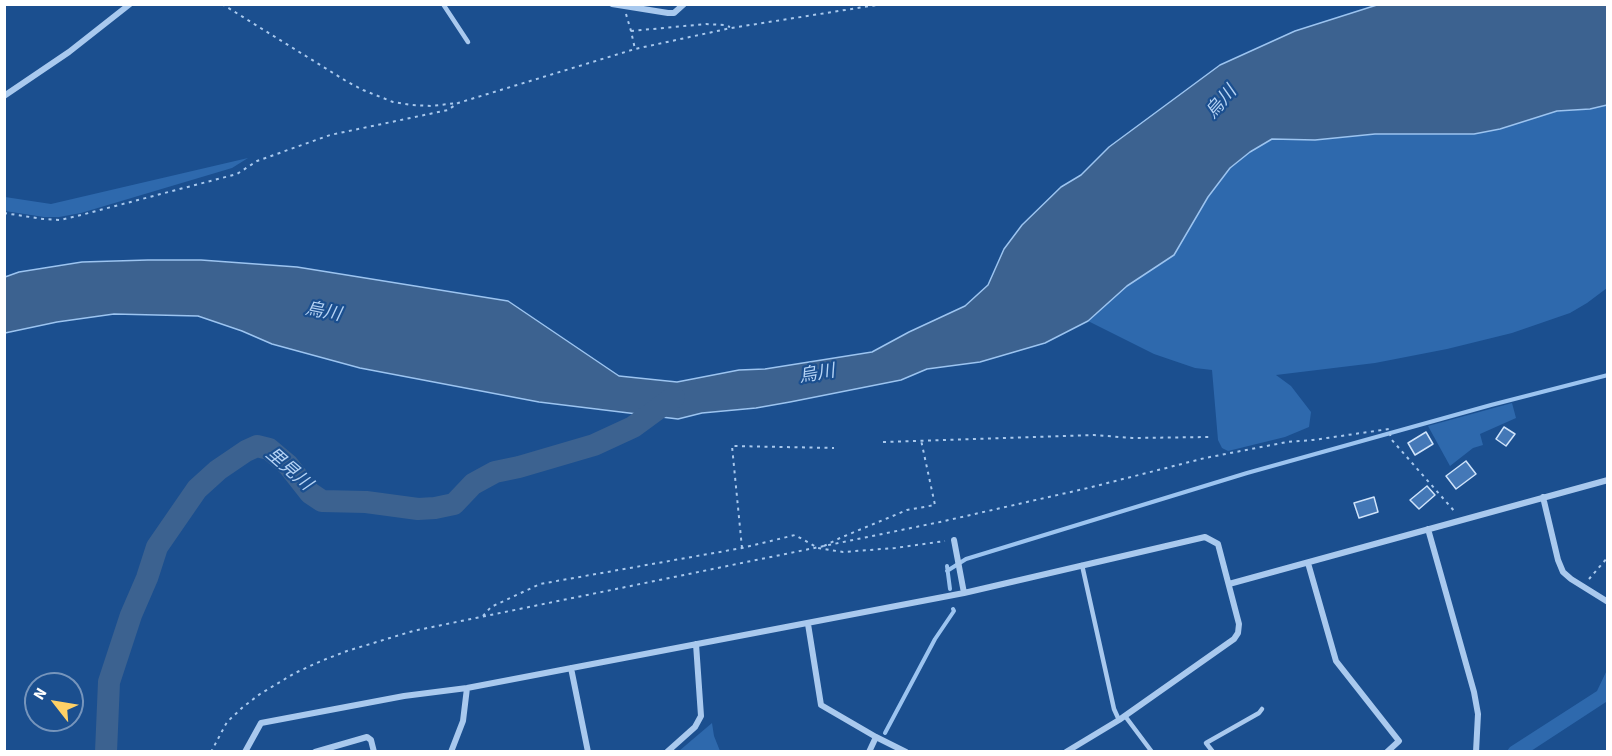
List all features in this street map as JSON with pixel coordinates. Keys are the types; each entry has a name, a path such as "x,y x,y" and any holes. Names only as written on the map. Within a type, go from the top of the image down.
{"street":[{"path":"4,96 69,52 130,4"},
{"path":"612,4 668,13 677,11 684,4"},
{"path":"1229,584 1608,480"},
{"path":"1543,497 1563,572 1608,602"},
{"path":"1428,529 1474,692 1478,714 1476,752"},
{"path":"245,752 261,723 404,696 467,688 808,624 964,593 1205,537 1218,544 1239,624 1238,633 1234,639 1122,718 1066,752"},
{"path":"954,540 964,593"},
{"path":"1308,563 1336,662 1399,741 1387,752"},
{"path":"808,624 821,705 906,752"},
{"path":"667,752 695,727 701,716 696,644"},
{"path":"571,668 588,752"},
{"path":"451,752 463,721 467,688"},
{"path":"315,752 367,737 371,740 374,752"},
{"path":"869,752 876,737"}],"lane":[{"path":"443,4 468,42"},
{"path":"1082,565 1114,709 1152,752"},
{"path":"1210,750 1206,743 1259,713 1262,709"}],"path":[{"path":"222,4 363,90 393,102 431,106 458,103 635,49 731,28 883,4"},
{"path":"625,6 624,11 635,49"},
{"path":"631,31 706,24 724,25 731,28"},
{"path":"4,213 60,220 81,215 237,174 257,160 330,135 448,110 458,103"},
{"path":"210,752 228,722 260,694 295,673 347,651 387,638 482,616 963,517 1205,458 1287,442 1313,441 1389,429 1391,439 1462,520"},
{"path":"884,442 1094,435 1132,438 1210,437"},
{"path":"818,548 907,510 935,505 921,440"},
{"path":"742,548 732,446 834,448"},
{"path":"482,616 491,608 540,584 742,548 795,535 818,548 843,552 954,540"},
{"path":"1584,586 1608,557"}],"shaded area":[{"path":"1607,105 1607,288 1570,313 1512,333 1375,363 1276,375 1291,386 1311,412 1309,427 1285,437 1228,451 1222,448 1218,440 1212,370 1195,368 1154,354 1088,321 1127,286 1174,255 1208,197 1230,168 1250,152 1272,139 1315,140 1375,134 1474,134 1500,129 1557,111 1590,109"},
{"path":"248,158 232,168 81,213 44,217 5,211 5,197 51,204"},
{"path":"1512,403 1516,418 1480,434 1483,445 1473,448 1450,466 1428,426"},
{"path":"1607,670 1608,700 1606,702 1531,751 1507,751 1597,691"},
{"path":"712,723 720,751 679,751"}],"water":[{"name":"烏川","path":"1380,4 1607,5 1607,105 1590,109 1557,111 1500,129 1474,134 1375,134 1315,140 1272,139 1250,152 1230,168 1208,197 1174,255 1127,286 1088,321 1045,343 980,362 927,369 901,380 790,402 702,413 678,419 539,402 360,368 272,344 198,316 114,314 57,322 5,333 5,277 19,272 82,262 201,260 297,267 508,301 619,376 677,382 739,370 765,369 872,352 965,306 988,285 1004,249 1022,225 1061,187 1081,175 1109,147 1220,65 1295,31"}],"building":[{"path":"1504,427 1515,434 1506,446 1496,439"},
{"path":"1426,432 1433,444 1415,455 1408,443"},
{"path":"1466,461 1476,474 1456,489 1446,476"},
{"path":"1427,486 1435,495 1419,509 1410,500"},
{"path":"1374,497 1378,512 1359,518 1354,503"}],"waterway":[{"path":"947,571 966,559 1247,473 1608,375"},
{"name":"里見川","path":"106,752 109,682 157,547 197,489 218,470 246,451 257,446 269,449 288,465 310,493 322,501 366,502 418,509 435,508 454,504 473,484 495,472 594,445 633,427 674,397"},
{"path":"947,566 950,589"},
{"path":"885,733 935,639 954,611 953,609"}]}
